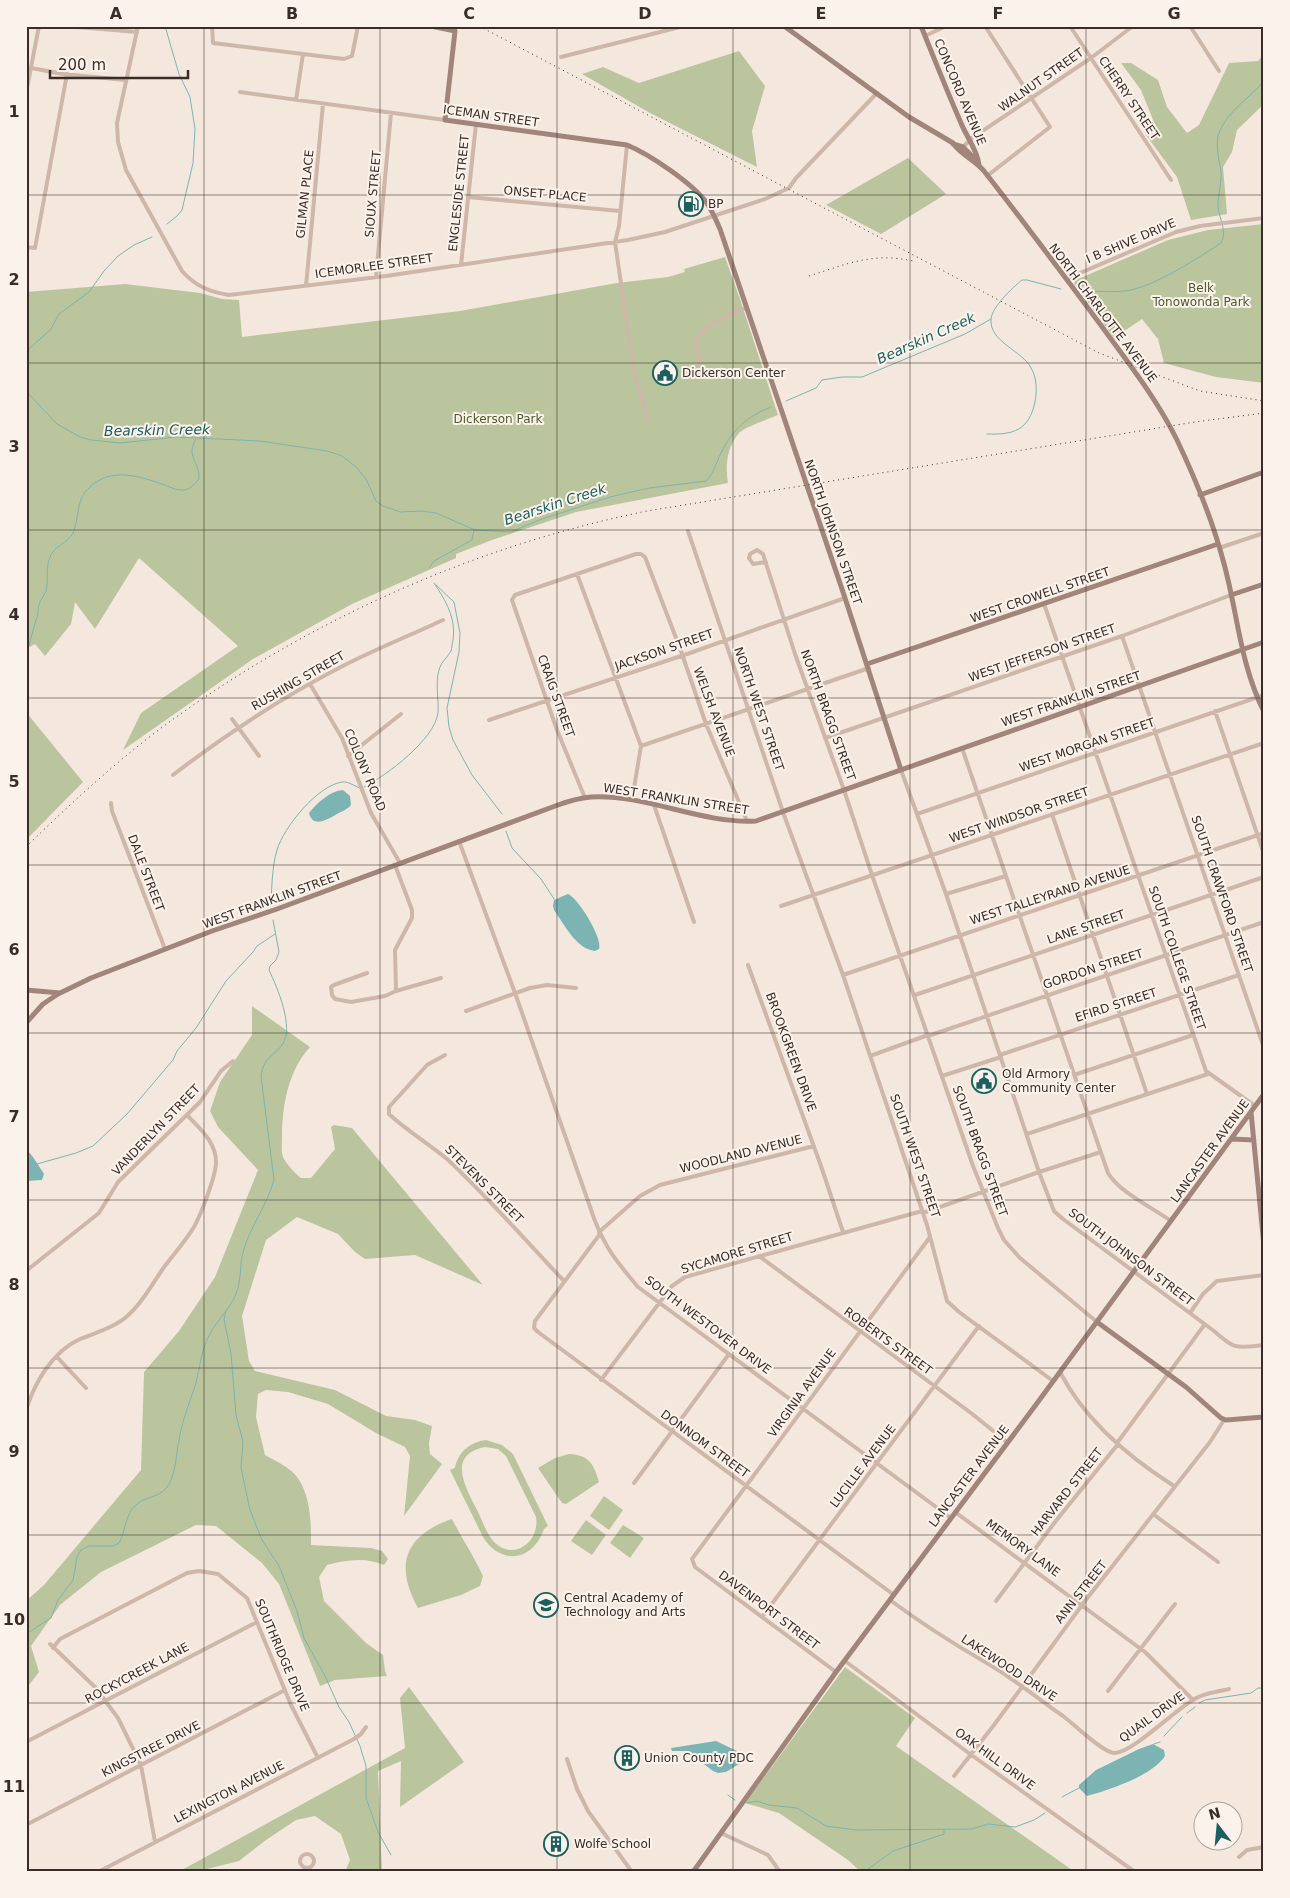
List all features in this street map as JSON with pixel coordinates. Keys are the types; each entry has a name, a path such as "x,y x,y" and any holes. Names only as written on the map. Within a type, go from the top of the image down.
{"main road":[{"path":"431,26 454,28 455,37 445,120"},
{"path":"784,26 920,125 975,158 979,165"},
{"name":"CONCORD AVENUE","path":"921,26 968,141 978,158 979,165"},
{"name":"ICEMAN STREET","path":"445,120 628,145 650,156 697,192 706,202 714,216"},
{"name":"NORTH CHARLOTTE AVENUE","path":"979,165 1066,279 1160,408 1176,439 1200,495 1219,546 1242,650 1256,697 1264,712"},
{"name":"NORTH JOHNSON STREET","path":"714,216 868,666 901,770"},
{"path":"1200,495 1264,472"},
{"name":"WEST CROWELL STREET","path":"868,666 1044,604 1219,546"},
{"name":"WEST JEFFERSON STREET","path":"1231,595 1264,584"},
{"name":"WEST FRANKLIN STREET","path":"26,1023 43,1004 60,993 91,978 558,805 585,798 610,797 733,820 756,821 1264,642"},
{"path":"26,990 60,993"},
{"name":"LANCASTER AVENUE","path":"693,1872 844,1661 1060,1372 1264,1094"},
{"path":"1251,1112 1264,1246"},
{"path":"1231,1138 1254,1140"},
{"name":"SOUTH BRAGG STREET","path":"1097,1322 1198,1397 1214,1414 1224,1420"},
{"path":"1224,1420 1264,1417"}],"street":[{"path":"26,92 39,26"},
{"path":"64,26 137,32"},
{"name":"ICEMORLEE STREET","path":"138,26 117,123 120,152 126,170 182,271 194,284 229,295 376,277 615,242 665,232 764,199 789,188 796,178 877,93"},
{"path":"212,26 213,43 344,59 351,58 354,52 358,26"},
{"path":"561,57 684,26"},
{"path":"925,36 946,26"},
{"path":"985,26 1049,126 1049,129 987,176"},
{"name":"CHERRY STREET","path":"1070,26 1171,180"},
{"name":"WALNUT STREET","path":"962,149 968,141 1090,58 1133,26"},
{"path":"1190,26 1219,71"},
{"path":"296,100 303,54"},
{"path":"31,68 66,74 125,80"},
{"path":"26,247 35,248 66,74"},
{"name":"ICEMAN STREET","path":"240,92 445,120"},
{"name":"GILMAN PLACE","path":"306,286 323,104"},
{"name":"SIOUX STREET","path":"376,277 391,113"},
{"name":"ENGLESIDE STREET","path":"460,264 476,124"},
{"path":"628,145 615,242 633,366 649,424"},
{"name":"ONSET PLACE","path":"468,197 620,211"},
{"name":"I B SHIVE DRIVE","path":"1066,279 1166,235 1188,228 1264,218"},
{"path":"697,379 703,368 696,345 698,337 725,315 746,308"},
{"name":"NORTH WEST STREET","path":"688,531 748,710 813,894"},
{"name":"WEST CROWELL STREET","path":"1219,546 1264,532"},
{"path":"760,550 766,562 753,564 749,558 750,554 753,551 760,550"},
{"name":"WELSH AVENUE","path":"577,574 636,554 641,554 645,557 706,724 747,821"},
{"name":"NORTH BRAGG STREET","path":"766,562 872,875"},
{"path":"577,574 641,746 632,800"},
{"name":"CRAIG STREET","path":"577,574 515,595 512,600 546,700 585,798"},
{"name":"WEST JEFFERSON STREET","path":"825,738 1122,636 1231,595"},
{"name":"JACKSON STREET","path":"489,720 682,656 845,598"},
{"name":"SOUTH COLLEGE STREET","path":"1044,604 1208,1074"},
{"name":"RUSHING STREET","path":"173,775 239,728 310,684 358,658 443,620"},
{"name":"SOUTH CRAWFORD STREET","path":"1122,636 1264,1048"},
{"name":"WEST CROWELL STREET","path":"641,746 808,689 868,666"},
{"name":"COLONY ROAD","path":"310,684 342,738 371,813 398,864 412,910 412,918 395,950 396,991"},
{"name":"WEST MORGAN STREET","path":"917,814 1264,695"},
{"path":"1215,711 1264,854"},
{"path":"348,756 401,714"},
{"path":"232,719 259,756"},
{"name":"WEST WINDSOR STREET","path":"781,906 1264,743"},
{"path":"962,748 993,834 1059,1035 1111,1179 1171,1221"},
{"name":"NORTH JOHNSON STREET","path":"901,770 932,854"},
{"name":"DALE STREET","path":"111,803 116,821 165,949"},
{"path":"654,804 694,922"},
{"path":"1052,814 1147,1094"},
{"name":"WEST TALLEYRAND AVENUE","path":"843,975 1264,833"},
{"name":"SOUTH WESTOVER DRIVE","path":"459,841 600,1233 604,1243 617,1262 638,1287 951,1518"},
{"name":"SOUTH JOHNSON STREET","path":"932,854 1039,1172 1054,1211 1190,1313 1229,1345 1239,1348 1264,1346"},
{"name":"SOUTH BRAGG STREET","path":"872,875 983,1191 998,1228 1020,1258 1097,1322"},
{"path":"946,894 1006,876"},
{"name":"LANE STREET","path":"915,995 1264,877"},
{"name":"SOUTH WEST STREET","path":"813,894 843,975 923,1212 948,1303 1053,1381"},
{"name":"GORDON STREET","path":"870,1056 1264,922"},
{"name":"BROOKGREEN DRIVE","path":"748,965 814,1146"},
{"path":"366,972 334,985 332,987 332,995 335,999 351,1002 386,996 396,991 441,978"},
{"name":"EFIRD STREET","path":"942,1076 1239,975"},
{"path":"466,1011 515,993 547,985 576,988"},
{"path":"1074,1075 1193,1035"},
{"name":"STEVENS STREET","path":"445,1055 427,1065 389,1107 389,1114 444,1157 464,1176 564,1281"},
{"name":"VANDERLYN STREET","path":"26,1271 99,1213 118,1182 200,1102 221,1071 233,1061"},
{"path":"1027,1134 1208,1074 1255,1106"},
{"path":"26,1410 32,1392 41,1376 57,1357 78,1340 125,1319 138,1304 193,1227 214,1173 216,1162 210,1140 187,1115"},
{"name":"WOODLAND AVENUE","path":"552,1298 600,1233 640,1196 660,1185 814,1146 843,1232"},
{"name":"SYCAMORE STREET","path":"601,1380 672,1286 686,1277 843,1232 923,1212 1101,1152"},
{"name":"VIRGINIA AVENUE","path":"692,1562 692,1559 930,1237"},
{"name":"ROBERTS STREET","path":"758,1256 971,1413 1007,1442"},
{"path":"1190,1313 1203,1294 1217,1281 1264,1275"},
{"name":"DONNOM STREET","path":"552,1298 535,1321 534,1328 544,1338 820,1541 892,1598"},
{"name":"HARVARD STREET","path":"996,1600 1118,1443 1204,1324"},
{"name":"LUCILLE AVENUE","path":"762,1617 979,1326"},
{"path":"634,1483 729,1354"},
{"path":"57,1357 86,1388"},
{"path":"1060,1372 1078,1403 1118,1443 1174,1486"},
{"name":"ANN STREET","path":"954,1776 1083,1604 1210,1442 1224,1420"},
{"name":"MEMORY LANE","path":"955,1512 1026,1562 1141,1649 1193,1700"},
{"path":"1153,1514 1218,1562"},
{"name":"DAVENPORT STREET","path":"692,1562 695,1567 836,1672"},
{"name":"SOUTHRIDGE DRIVE","path":"106,1701 95,1687 52,1646 60,1639 187,1574 198,1571 218,1574 246,1598 285,1690 318,1758"},
{"name":"LAKEWOOD DRIVE","path":"892,1598 924,1625 1023,1686 1077,1726 1106,1751 1115,1753"},
{"path":"1108,1691 1175,1604"},
{"name":"ROCKYCREEK LANE","path":"26,1742 257,1622"},
{"name":"OAK HILL DRIVE","path":"844,1661 1135,1872"},
{"name":"QUAIL DRIVE","path":"1115,1753 1150,1733 1193,1700 1229,1689"},
{"name":"KINGSTREE DRIVE","path":"26,1825 285,1690"},
{"path":"106,1701 118,1718 141,1765 155,1842"},
{"name":"LEXINGTON AVENUE","path":"98,1872 354,1739 366,1727"},
{"path":"567,1759 577,1789 588,1811 632,1872"},
{"path":"721,1832 768,1855 780,1872"},
{"path":"1240,1857 1247,1850 1264,1847"}],"green space":[{"path":"739,51 765,86 752,131 757,167 650,113 582,74 603,67 639,83"},
{"path":"1264,54 1264,104 1237,130 1232,152 1223,167 1227,214 1191,220 1177,177 1146,135 1156,127 1141,90 1121,63 1131,63 1158,80 1167,107 1187,133 1199,125 1229,63 1258,61"},
{"path":"908,158 946,194 881,234 826,205"},
{"name":"Belk Tonowonda Park","path":"1264,224 1264,383 1216,377 1164,363 1158,339 1142,319 1114,338 1074,283 1076,280 1168,240 1208,230"},
{"name":"Dickerson Park","path":"725,257 778,415 746,428 735,438 729,450 728,483 576,512 456,554 456,558 352,604 253,659 123,750 141,713 238,646 139,558 95,629 75,602 71,624 45,656 35,644 26,649 26,292 125,284 200,293 222,299 239,300 242,337 460,311 617,283 668,277 685,272 684,269"},
{"path":"26,712 83,782 26,840"},
{"path":"252,1006 310,1047 302,1056 291,1078 283,1114 283,1157 293,1171 301,1178 311,1178 335,1149 331,1127 334,1125 352,1128 483,1285 415,1255 365,1259 355,1252 338,1234 297,1217 266,1240 242,1316 249,1361 255,1371 335,1390 386,1416 415,1420 432,1426 429,1443 430,1454 442,1464 404,1516 410,1456 405,1447 376,1433 328,1404 288,1392 266,1390 258,1394 256,1417 265,1455 290,1470 302,1484 308,1501 311,1545 371,1548 382,1551 388,1559 384,1565 377,1562 356,1560 327,1565 319,1577 324,1601 366,1643 383,1655 387,1676 335,1680 320,1686 279,1584 262,1563 216,1526 196,1525 101,1572 60,1605 31,1646 39,1672 26,1689 26,1601 44,1585 141,1470 144,1372 179,1331 215,1277 258,1170 218,1127 210,1111 220,1082 252,1035"},
{"path":"486,1440 502,1445 513,1454 548,1526 544,1529 539,1540 525,1553 507,1556 490,1546 483,1537 450,1470 455,1468 459,1457 466,1449 480,1441","holes":["485,1447 498,1449 506,1456 536,1517 534,1534 530,1541 518,1549 510,1550 503,1548 492,1540 469,1494 462,1474 462,1465 465,1457 473,1451"]},
{"path":"569,1454 581,1456 590,1462 593,1465 599,1482 566,1504 562,1503 538,1468 555,1458"},
{"path":"604,1496 623,1510 609,1530 590,1516"},
{"path":"452,1519 483,1576 480,1586 461,1595 418,1608 407,1578 406,1565 408,1553 423,1534"},
{"path":"586,1520 606,1535 592,1555 571,1541"},
{"path":"623,1525 644,1538 630,1558 610,1543"},
{"path":"845,1667 915,1718 896,1746 1075,1872 861,1872 848,1860 779,1813 745,1803"},
{"path":"409,1687 464,1762 400,1807 401,1761 378,1771 382,1872 345,1872 350,1860 341,1834 315,1816 296,1820 239,1861 195,1872 178,1872 405,1748 400,1698"}],"water":[{"path":"343,790 350,796 351,805 349,807 321,821 317,822 311,818 309,813 320,802 329,795"},
{"path":"568,894 578,903 589,919 597,936 599,949 595,951 588,949 576,941 554,910 554,900"},
{"path":"28,1151 44,1174 42,1180 26,1181 26,1153"},
{"path":"716,1741 737,1751 740,1760 739,1764 726,1772 718,1773 713,1771 687,1751 672,1751 671,1748"},
{"path":"1153,1744 1164,1750 1165,1756 1159,1763 1140,1776 1118,1786 1087,1796 1079,1788 1079,1785 1096,1770"}],"waterway":[{"path":"165,26 179,74 190,97 195,129 193,163 182,210 167,224"},
{"name":"Bearskin Creek","path":"1083,291 1119,291 1142,287 1178,270 1221,243 1223,229 1218,210 1221,175 1217,142 1219,133 1233,111 1264,81"},
{"path":"26,353 51,329 59,314 89,292 118,256 134,245 152,237"},
{"name":"Bearskin Creek","path":"987,434 1012,432 1024,425 1029,419 1036,393 1035,380 1031,368 1021,356 995,334 992,327 992,314 1004,298 1022,280 1061,289"},
{"name":"Bearskin Creek","path":"786,401 816,388 822,380 862,377 965,334 991,319"},
{"name":"Bearskin Creek","path":"26,391 57,424 80,437 120,443 177,437 260,441 327,451 342,456 356,467 366,479 376,501 383,506 400,512 421,511 436,513 475,530 511,532 539,520 610,497 649,488 706,481 730,437 747,420 771,407"},
{"path":"26,656 38,609 46,591 50,557 73,533 80,503 85,492 98,481 116,475 144,478 178,490 189,489 199,479 199,473 192,455 196,439"},
{"path":"429,568 434,561 472,540 474,530"},
{"path":"364,787 408,756 419,745 435,723 438,713 437,686 439,670 451,651 454,632 449,610 434,583"},
{"path":"436,585 454,602 460,633 459,652 447,708 449,727 453,740 472,775 502,814"},
{"path":"271,903 275,856 281,841 294,819 312,799 332,785 344,782 360,788"},
{"path":"506,831 512,848 541,879 554,899"},
{"path":"26,1634 51,1618 58,1600 73,1580 77,1557 81,1550 89,1546 113,1546 119,1543 131,1510 143,1500 157,1495 166,1489 174,1468 182,1426 195,1386 205,1345 212,1331 233,1301 238,1289 244,1249 274,1180 261,1076 266,1061 282,1045 286,1038 287,1028 283,1008 269,970 279,952 273,920"},
{"path":"37,1164 93,1146 127,1114 173,1060 177,1051 196,1028 226,981 257,946 275,934"},
{"path":"226,1311 224,1319 231,1354 236,1415 243,1442 241,1468 250,1510 262,1540 279,1566 297,1611 304,1638 360,1746 366,1766 366,1798 378,1832 391,1855"},
{"path":"1199,1703 1205,1700 1251,1693 1258,1688 1264,1688"},
{"path":"1187,1713 1195,1707"},
{"path":"1164,1736 1182,1717"},
{"path":"1154,1744 1160,1742"},
{"path":"1062,1797 1079,1788"},
{"path":"728,1795 735,1800"},
{"path":"747,1803 757,1801 769,1805 797,1808 826,1826 857,1830 972,1829 988,1824 1015,1827 1034,1820 1045,1813"},
{"path":"864,1872 893,1851 944,1834 944,1830"}],"railway":[{"path":"479,26 1099,353 1200,391 1264,401"},
{"path":"809,276 872,259 885,258 913,261"},
{"path":"26,847 115,765 172,720 226,683 282,649 339,618 398,590 520,544 583,526 647,511 1195,422 1264,413"}],"place":[{"name":"BP","path":"691,204"},
{"name":"Dickerson Center","path":"665,373"},
{"name":"Old Armory Community Center","path":"984,1081"},
{"name":"Central Academy of Technology and Arts","path":"546,1605"},
{"name":"Union County PDC","path":"627,1758"},
{"name":"Wolfe School","path":"556,1844"}]}
